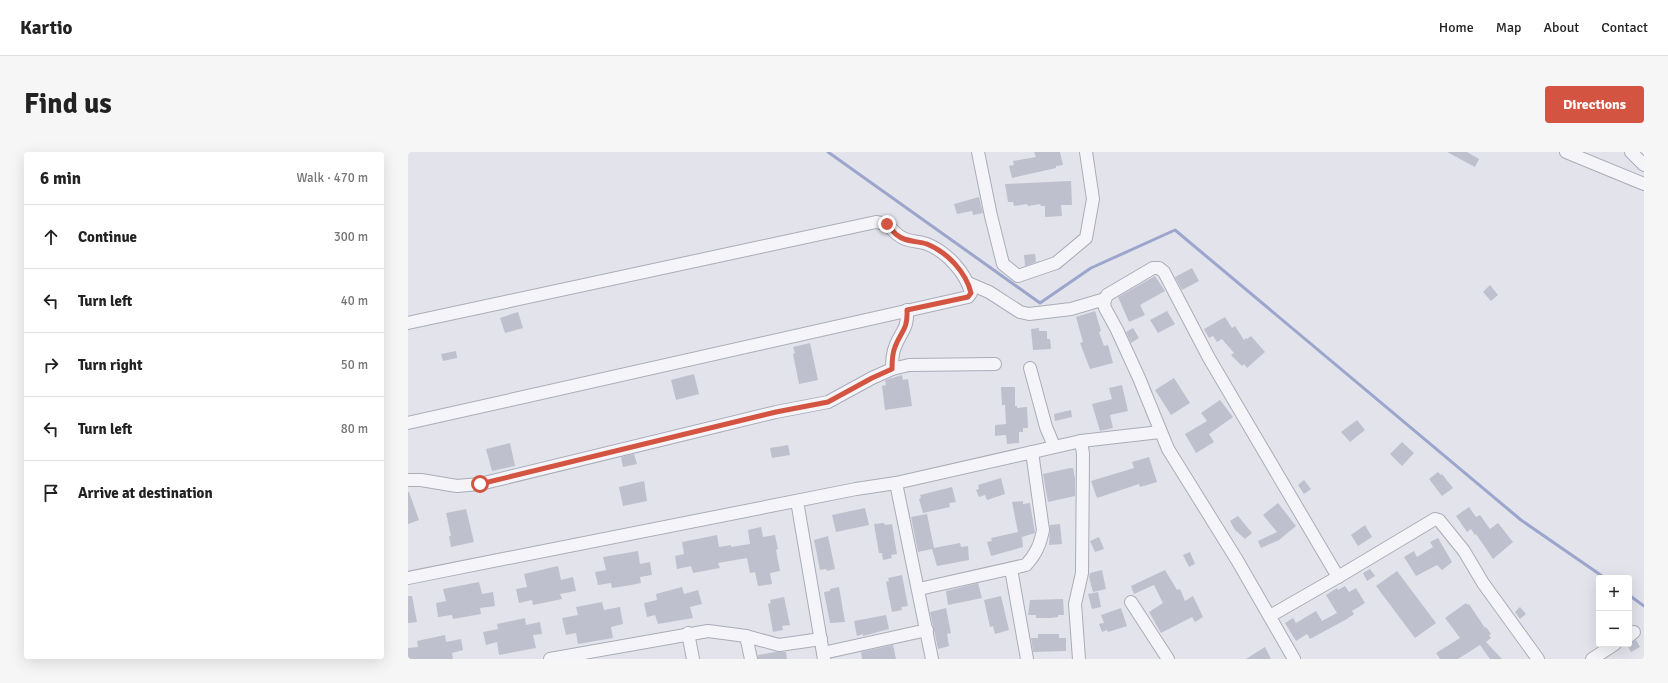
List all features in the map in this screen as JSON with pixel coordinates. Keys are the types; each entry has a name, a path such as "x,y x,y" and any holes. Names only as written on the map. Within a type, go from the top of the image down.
{"street":[{"path":"978,152 991,216 1003,264 1018,276 1056,263 1086,238 1093,199 1086,152"},
{"path":"1566,152 1644,184"},
{"path":"1631,152 1644,165"},
{"path":"408,323 876,222 887,224 897,235 904,239 927,244 941,252 958,268 968,283 971,293 968,297 408,423"},
{"path":"1294,659 1270,616 1173,457 1160,432 1139,378 1105,308 1105,299 1107,295 1153,268 1159,268 1164,272 1209,358 1338,577"},
{"path":"968,283 989,292 1020,312 1029,314 1071,309 1105,299"},
{"path":"892,369 894,348 905,329 907,310"},
{"path":"408,480 421,480 457,486 480,484 776,412 828,402 872,378 892,369 909,365 995,364"},
{"path":"1030,368 1046,427 1054,446"},
{"path":"408,578 797,501 896,483 1081,440 1160,432"},
{"path":"1080,659 1075,604 1082,573 1083,454 1081,440"},
{"path":"918,589 1026,565 1036,554 1041,542 1043,530 1032,452"},
{"path":"896,483 932,659"},
{"path":"797,501 824,656 926,630"},
{"path":"1270,616 1434,519 1439,520 1464,551 1483,583 1538,659"},
{"path":"1011,569 1027,659"},
{"path":"1131,602 1168,659"},
{"path":"556,658 708,631 746,636 779,645 820,638"},
{"path":"688,634 693,659"},
{"path":"746,636 751,659"},
{"path":"1592,659 1610,647"}],"building":[{"path":"1034,152 1060,152 1063,165 1012,178 1009,166 1014,165 1013,161 1036,157"},
{"path":"1447,152 1467,152 1479,159 1475,167"},
{"path":"1071,181 1072,205 1061,205 1062,216 1045,217 1045,206 1041,206 1040,204 1014,206 1013,202 1008,202 1005,184"},
{"path":"979,197 983,213 973,215 972,211 957,214 954,204"},
{"path":"1035,254 1036,262 1025,266 1024,255"},
{"path":"1192,268 1199,281 1182,290 1175,277"},
{"path":"1155,276 1165,291 1140,305 1145,315 1129,322 1118,297"},
{"path":"1490,285 1498,295 1491,301 1483,292"},
{"path":"1095,311 1101,331 1099,332 1104,346 1108,345 1113,363 1090,369 1080,343 1083,342 1076,317"},
{"path":"1167,311 1175,324 1158,333 1150,320"},
{"path":"518,312 523,328 505,333 500,318"},
{"path":"1225,317 1232,328 1235,326 1244,340 1251,336 1265,352 1247,368 1244,364 1242,366 1231,355 1234,353 1222,339 1217,342 1213,336 1209,338 1204,329"},
{"path":"1039,328 1039,331 1047,331 1047,339 1050,339 1051,349 1033,350 1031,329"},
{"path":"1133,328 1139,338 1131,343 1126,332"},
{"path":"810,343 818,380 799,384 793,347"},
{"path":"456,351 457,358 443,361 441,354"},
{"path":"694,374 699,394 676,400 671,380"},
{"path":"902,375 903,380 908,379 912,406 885,410 882,386 886,385 885,380"},
{"path":"1174,378 1190,403 1171,415 1155,390"},
{"path":"1122,385 1128,411 1110,415 1113,428 1100,431 1092,404 1112,399 1109,388"},
{"path":"1001,387 1015,387 1015,406 1017,406 1017,408 1027,407 1028,428 1023,428 1023,432 1019,432 1019,443 1007,444 1006,435 995,436 995,425 1006,424 1005,405 1002,405"},
{"path":"1220,400 1233,417 1209,434 1214,442 1196,453 1185,434 1207,421 1201,413"},
{"path":"1071,410 1072,417 1055,421 1054,414"},
{"path":"1357,420 1365,430 1350,442 1341,432"},
{"path":"1402,442 1414,453 1402,466 1390,454"},
{"path":"510,443 515,466 492,471 486,449"},
{"path":"788,445 790,455 772,458 770,448"},
{"path":"634,454 637,464 623,467 621,457"},
{"path":"1149,457 1157,482 1140,487 1139,484 1097,498 1091,481 1134,468 1132,462"},
{"path":"1073,468 1075,478 1075,496 1048,502 1043,474"},
{"path":"1438,472 1441,475 1442,474 1453,488 1442,496 1429,479"},
{"path":"1001,478 1005,494 987,500 985,495 979,497 976,490 979,489 978,485"},
{"path":"1304,480 1311,489 1304,494 1298,485"},
{"path":"644,481 647,501 623,506 619,487"},
{"path":"952,487 956,502 949,503 950,507 923,513 919,499 921,498 920,495"},
{"path":"408,492 419,520 408,524"},
{"path":"1023,501 1023,504 1030,503 1035,533 1022,537 1023,547 991,556 987,542 992,541 991,538 1018,532 1012,502"},
{"path":"1278,503 1296,526 1279,540 1261,548 1258,541 1277,532 1263,515"},
{"path":"1469,507 1476,517 1480,515 1490,529 1498,523 1513,542 1493,559 1476,534 1475,535 1471,529 1467,532 1456,516"},
{"path":"865,508 869,525 836,532 832,515"},
{"path":"466,509 474,542 451,547 449,536 451,536 446,513"},
{"path":"927,514 934,548 960,543 961,547 968,546 969,560 937,566 932,549 918,552 911,517"},
{"path":"1238,516 1252,533 1245,539 1235,530 1230,521"},
{"path":"884,523 885,525 892,524 897,554 891,555 892,558 883,560 882,553 879,553 874,524"},
{"path":"1060,524 1062,544 1049,545 1050,525"},
{"path":"1365,525 1372,537 1358,546 1351,535"},
{"path":"761,527 763,537 775,535 778,549 776,550 780,571 770,573 772,584 758,586 755,572 750,573 747,558 718,563 720,568 693,573 691,566 677,569 675,556 684,554 682,542 717,535 719,547 750,544 748,530"},
{"path":"828,536 835,569 827,571 826,569 820,570 814,540"},
{"path":"1099,537 1104,549 1095,552 1090,541"},
{"path":"1438,538 1452,562 1442,570 1437,565 1416,576 1404,557 1414,551 1417,557 1433,547 1430,542"},
{"path":"638,551 640,564 650,562 652,575 640,577 641,583 631,585 612,588 611,583 598,585 595,572 606,570 603,557"},
{"path":"1190,552 1195,564 1189,567 1183,555"},
{"path":"558,566 561,580 573,577 576,591 560,594 562,599 553,601 533,605 532,600 519,603 516,589 527,587 524,574"},
{"path":"1370,569 1375,576 1367,581 1363,573"},
{"path":"1102,570 1106,589 1093,592 1089,577 1090,573"},
{"path":"1165,570 1177,590 1180,589 1185,601 1193,596 1203,617 1195,622 1192,617 1161,633 1149,612 1163,603 1154,585 1134,594 1131,586"},
{"path":"1397,571 1436,623 1415,638 1376,586"},
{"path":"902,575 908,606 901,607 902,610 892,612 886,582 889,581 888,578"},
{"path":"479,582 482,594 493,592 495,606 480,608 481,614 453,619 452,615 438,617 436,603 446,601 443,589"},
{"path":"978,583 982,598 948,605 946,591"},
{"path":"1345,586 1349,592 1356,588 1365,603 1352,611 1354,614 1347,619 1310,639 1307,634 1296,641 1285,623 1293,618 1296,623 1316,611 1322,621 1337,613 1326,595 1337,588 1338,590"},
{"path":"682,587 684,594 698,590 702,604 690,607 693,618 658,624 655,615 647,617 644,603 657,600 656,594"},
{"path":"839,587 845,622 830,623 824,592"},
{"path":"1098,592 1101,607 1092,609 1088,594"},
{"path":"408,596 412,596 417,622 408,623"},
{"path":"1001,596 1009,630 995,634 993,626 990,627 984,600"},
{"path":"784,597 790,625 782,626 783,630 773,632 768,604 771,603 770,600"},
{"path":"1063,599 1064,615 1058,615 1058,617 1050,618 1036,618 1036,615 1028,615 1030,600"},
{"path":"602,602 604,610 620,607 623,624 611,627 613,638 578,644 576,633 566,635 562,618 578,615 576,607"},
{"path":"1466,603 1468,605 1469,604 1485,628 1486,627 1491,634 1489,635 1491,638 1486,642 1502,659 1490,659 1480,645 1458,659 1440,659 1436,653 1460,638 1445,618"},
{"path":"1520,607 1526,614 1520,619 1515,612"},
{"path":"946,608 951,633 947,634 949,646 938,649 930,612"},
{"path":"1121,608 1127,626 1108,632 1107,630 1102,632 1099,624 1104,623 1101,615"},
{"path":"886,615 889,629 863,636 863,634 857,636 854,621"},
{"path":"525,618 526,625 540,622 542,634 533,635 536,648 499,655 497,642 486,645 483,632 498,629 497,624"},
{"path":"1038,634 1059,634 1059,638 1066,638 1066,651 1033,652 1031,638 1038,638"},
{"path":"445,635 446,642 461,639 463,650 452,653 453,659 408,659 408,648 418,647 417,641"},
{"path":"1636,640 1640,647 1631,652 1628,647 1632,647 1632,642"},
{"path":"893,645 896,659 862,659 861,652"},
{"path":"1265,647 1271,659 1246,659"},
{"path":"786,652 787,659 758,659 758,655"}],"waterway":[{"path":"828,152 1040,303 1091,268 1175,230 1521,520 1601,575"},
{"path":"1632,597 1644,606"}],"route":[{"path":"480,484 776,412 828,402 892,369 894,348 905,329 907,310 968,297 971,293 964,275 941,252 927,244 904,239 897,235 887,224"}]}
